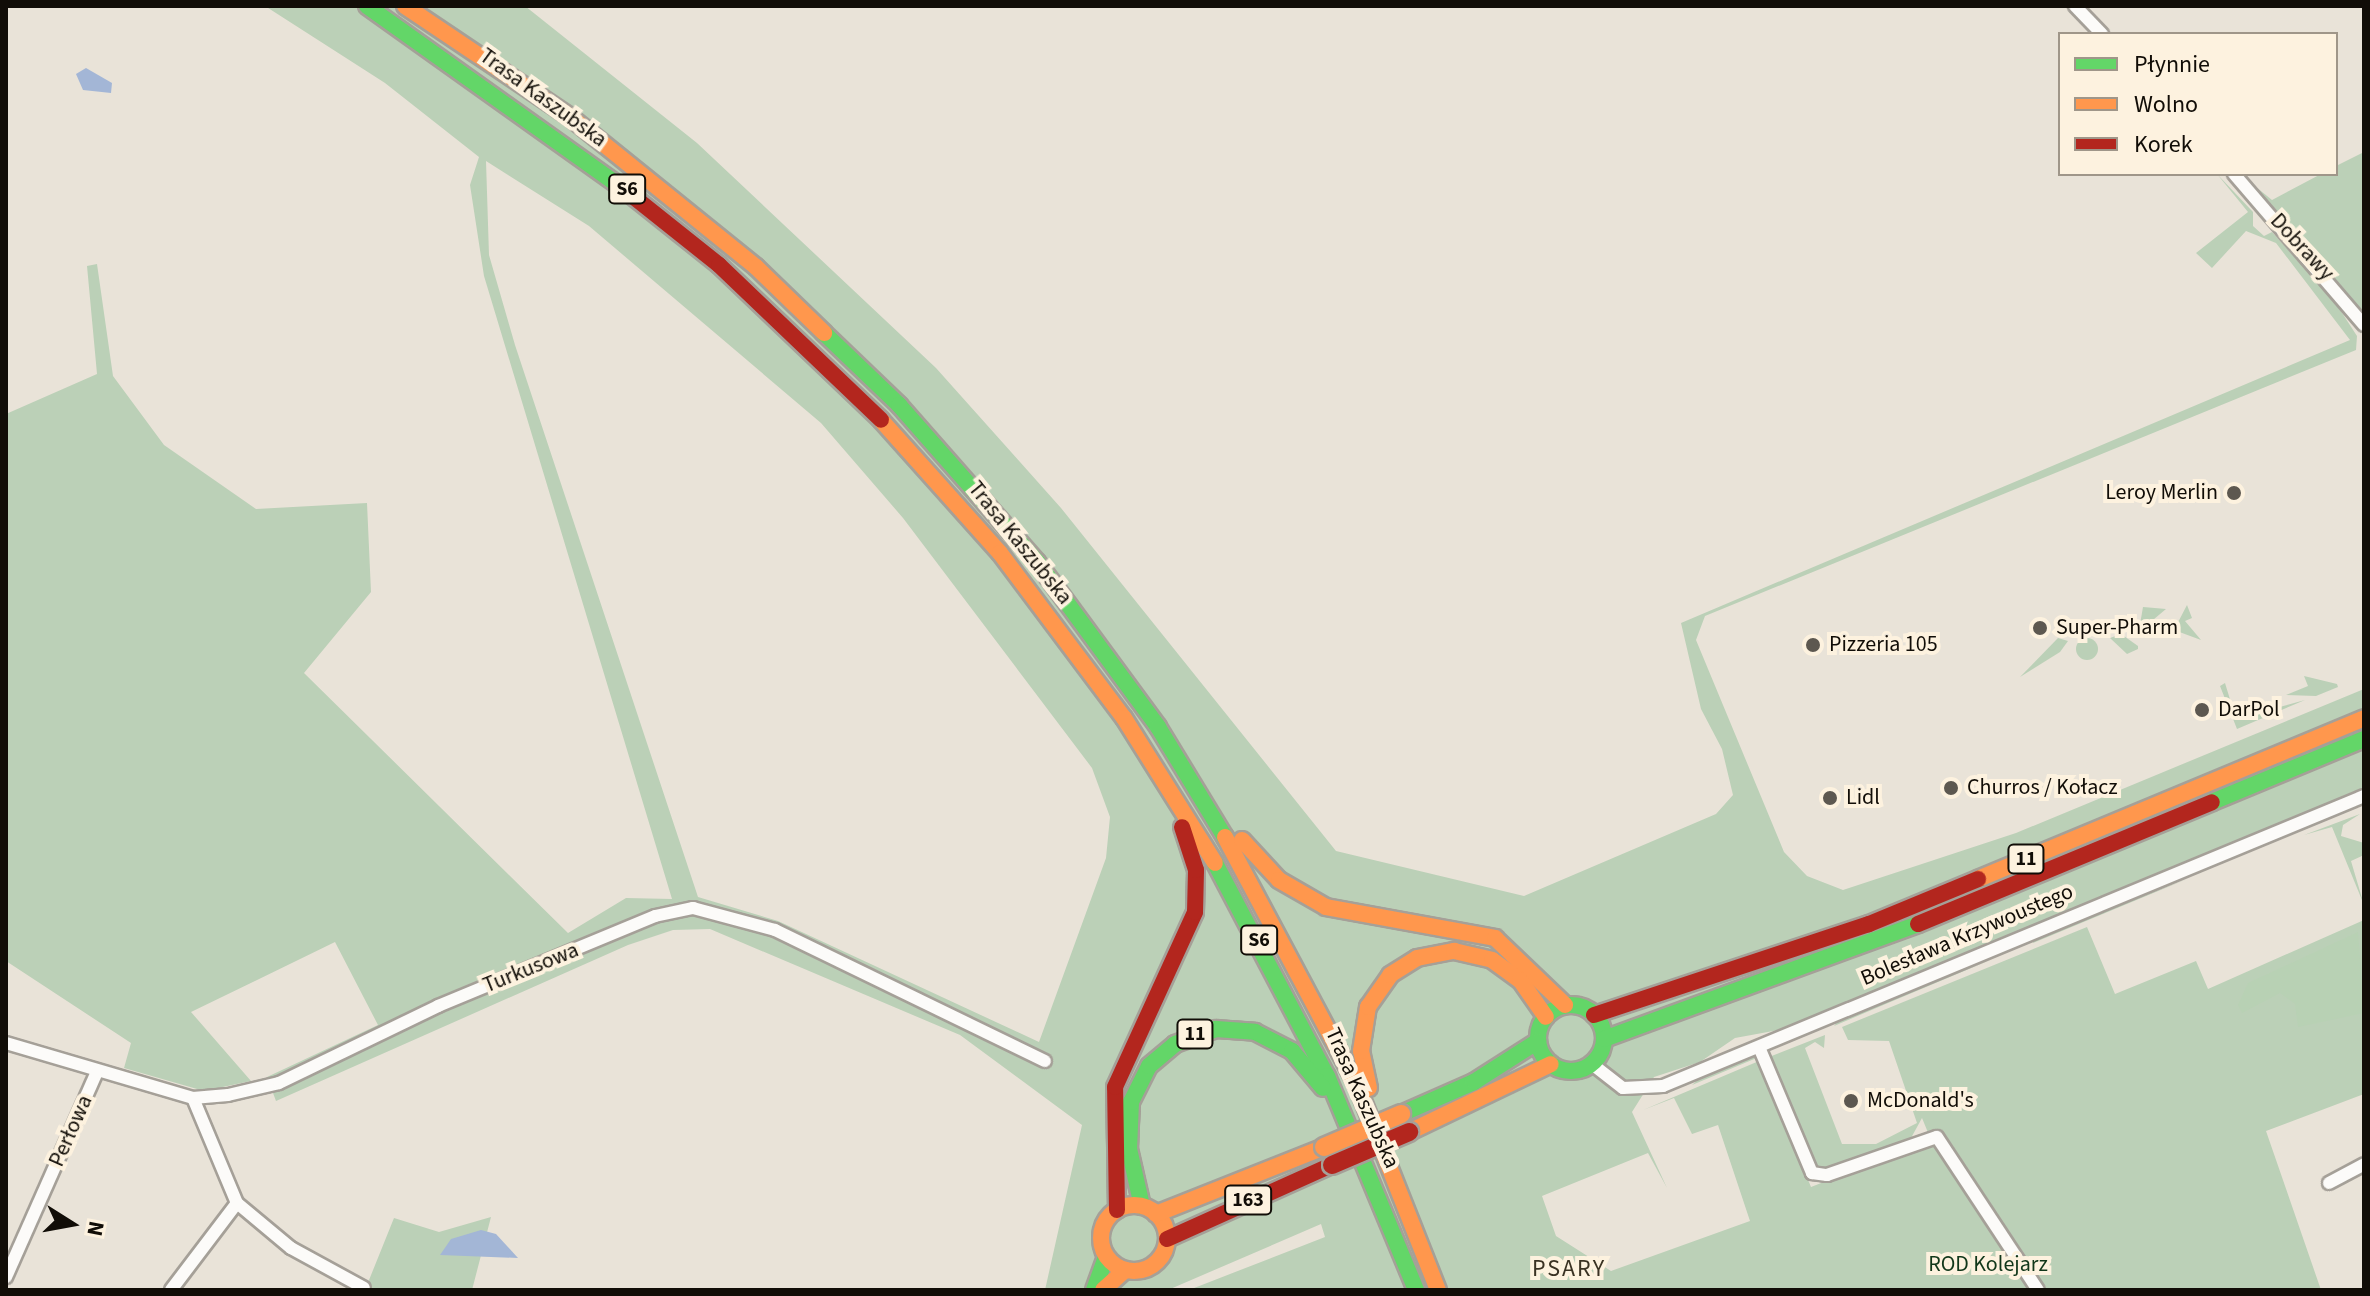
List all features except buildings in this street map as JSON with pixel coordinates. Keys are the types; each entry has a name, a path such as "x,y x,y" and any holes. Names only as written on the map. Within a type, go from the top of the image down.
{"main road":[{"name":"Trasa Kaszubska","path":"367,6 614,178 794,333 984,534 1150,757 1261,943 1352,1131 1416,1290"},
{"name":"Trasa Kaszubska","path":"405,6 627,160 857,361 1037,562 1193,781 1290,948 1383,1146 1438,1290"},
{"name":"11","path":"1594,1015 1869,924 2364,718"},
{"name":"11","path":"1604,1039 1877,941 2364,739"},
{"path":"1094,1290 1106,1257 1101,1233 1117,1210 1110,1121 1115,1087 1187,942 1197,902 1191,849 1150,757"},
{"path":"1193,781 1252,855 1299,894 1344,912 1488,935 1522,956 1565,1005 1594,1015 1604,1039 1592,1064 1572,1071 1551,1064 1538,1041"},
{"path":"1383,1146 1362,1033 1371,1001 1397,969 1439,952 1484,956 1515,975 1546,1017"},
{"path":"1117,1210 1149,1210 1324,1147 1474,1082 1538,1041 1546,1017 1565,1005"},
{"name":"11","path":"1149,1210 1129,1149 1131,1102 1149,1066 1195,1034 1236,1029 1278,1042 1304,1064 1352,1131"},
{"name":"163","path":"1103,1290 1125,1270 1155,1263 1167,1239 1409,1132 1551,1064"},
{"path":"1149,1210 1167,1239"},
{"path":"1106,1257 1125,1270"}],"street":[{"path":"2075,6 2100,32"},
{"name":"Dobrawy","path":"2236,176 2364,325"},
{"name":"Bolesława Krzywoustego","path":"1592,1064 1618,1086 1647,1090 1759,1047 2364,796"},
{"name":"Turkusowa","path":"6,1043 193,1098 279,1083 438,1006 655,916 693,908 775,930 1045,1061"},
{"path":"1759,1047 1812,1173 1827,1175 1937,1137 2038,1290"},
{"name":"Perłowa","path":"6,1277 97,1072"},
{"path":"193,1098 237,1203 291,1248 364,1288"},
{"path":"2329,1183 2364,1164"},
{"path":"171,1290 231,1221 237,1203"}],"green space":[{"name":"ROD Kolejarz","path":"265,6 525,6 697,143 936,368 1061,508 1336,851 1524,896 1716,814 1733,795 1722,749 1701,709 1681,623 2350,340 2276,243 2246,231 2212,268 2196,253 2248,212 2219,176 2253,212 2253,226 2264,236 2272,232 2333,299 2357,336 2356,350 1705,616 1696,640 1784,852 1807,876 1843,890 2016,833 2364,689 2364,711 1683,992 2364,726 2364,732 1821,955 1685,999 1690,1010 2364,746 2364,791 1795,1027 1735,1038 1700,1062 1654,1077 1632,1112 1667,1188 1648,1153 1542,1196 1556,1236 1611,1271 1750,1221 1718,1125 1692,1134 1674,1098 1643,1110 1759,1061 1811,1187 1931,1140 2032,1290 1189,1290 1325,1237 1321,1224 1168,1290 1045,1290 1082,1125 960,1035 710,929 673,930 628,945 276,1101 267,1077 378,1025 335,942 191,1012 251,1081 204,1091 124,1068 131,1043 6,961 6,414 97,374 87,266 97,264 113,376 164,445 256,509 367,503 371,592 304,673 568,933 626,898 672,899 484,276 470,185 479,157 385,83","holes":["486,161 589,226 821,423 903,518 1092,768 1110,817 1106,858 1039,1042 778,921 698,897 515,345 489,255"]},
{"path":"2364,152 2364,315 2242,176 2272,200 2317,176 2338,176 2338,165"},
{"path":"2187,605 2192,618 2185,621 2201,640 2174,630"},
{"path":"2143,607 2166,609 2139,630"},
{"path":"2121,634 2138,649 2127,654 2110,638"},
{"path":"2058,638 2068,641 2060,652 2020,677"},
{"path":"2087,638 2095,641 2098,649 2095,657 2087,660 2079,657 2076,649 2079,641"},
{"path":"2304,676 2337,684 2338,687 2316,696 2286,695 2308,686"},
{"path":"2225,683 2236,719 2305,700 2237,729 2220,686"},
{"path":"2360,814 2343,825 2341,836 2364,843 2364,855 2351,861 2364,905 2332,827 2304,835"},
{"path":"2187,879 2033,943 2034,939"},
{"path":"2364,920 2364,1094 2266,1131 2321,1290 2043,1290 1951,1143 1929,1135 1922,1118 1911,1138 1815,1172 1769,1057 1825,1035 1824,1048 1815,1042 1805,1048 1842,1144 1876,1144 1917,1123 1889,1041 1848,1040 1842,1027 2087,927 2115,994 2196,961 2208,989"},
{"path":"2358,932 2364,1013 2298,1027 2295,1004 2280,993 2242,1013 2238,1005 2248,983"},
{"path":"1995,958 1888,1003 1834,1026 1839,1020"},
{"path":"1754,1054 1759,1057 1692,1085 1701,1077"},
{"path":"491,1217 472,1290 365,1290 394,1218 439,1232"}],"water":[{"path":"86,68 112,83 111,93 83,90 76,74"},
{"path":"481,1230 496,1234 518,1258 440,1255 451,1239"}],"traffic: fast":[{"path":"367,6 625,190"},
{"path":"824,333 899,405 1037,562 1158,727 1225,837"},
{"path":"2212,802 2364,739"},
{"path":"1215,863 1327,1076 1416,1290"},
{"path":"1604,1039 1918,924"},
{"path":"1571,1005 1584,1008 1594,1015 1601,1025 1604,1038 1601,1051 1594,1061 1584,1068 1571,1071 1558,1068 1548,1061 1541,1051 1538,1038 1541,1025 1548,1015 1558,1008 1571,1005"},
{"path":"1142,1206 1129,1149 1131,1102 1149,1066 1175,1044 1216,1029 1255,1032 1292,1051 1323,1088"},
{"path":"1401,1114 1474,1082 1538,1041"},
{"path":"1094,1290 1106,1257"}],"traffic: slow":[{"path":"405,6 569,116 756,267 824,333"},
{"path":"881,420 1000,553 1124,718 1215,863"},
{"path":"1978,879 2364,718"},
{"path":"1225,837 1356,1083 1438,1290"},
{"path":"1242,840 1279,880 1326,907 1495,938 1565,1005"},
{"path":"1369,1088 1361,1051 1368,1007 1390,975 1417,958 1454,951 1492,960 1520,980 1546,1017"},
{"path":"1409,1132 1551,1064"},
{"path":"1324,1147 1401,1114"},
{"path":"1156,1214 1324,1147"},
{"path":"1134,1205 1147,1208 1157,1215 1164,1225 1167,1238 1164,1251 1157,1261 1147,1268 1134,1271 1121,1268 1111,1261 1104,1251 1101,1238 1104,1225 1111,1215 1121,1208 1134,1205"},
{"path":"1103,1290 1125,1270"}],"traffic: jam":[{"path":"625,190 719,265 881,420"},
{"path":"1918,924 2212,802"},
{"path":"1117,1210 1115,1087 1195,912 1196,870 1182,827"},
{"path":"1594,1015 1869,924 1978,879"},
{"path":"1332,1165 1409,1132"},
{"path":"1167,1239 1332,1165"}],"place":[{"name":"Leroy Merlin","path":"2234,493"},
{"name":"Super-Pharm","path":"2040,628"},
{"name":"Pizzeria 105","path":"1813,645"},
{"name":"DarPol","path":"2202,710"},
{"name":"Churros / Kołacz","path":"1951,788"},
{"name":"Lidl","path":"1830,798"},
{"name":"McDonald's","path":"1851,1101"}],"district":[{"name":"PSARY","path":"1569,1269"}]}
